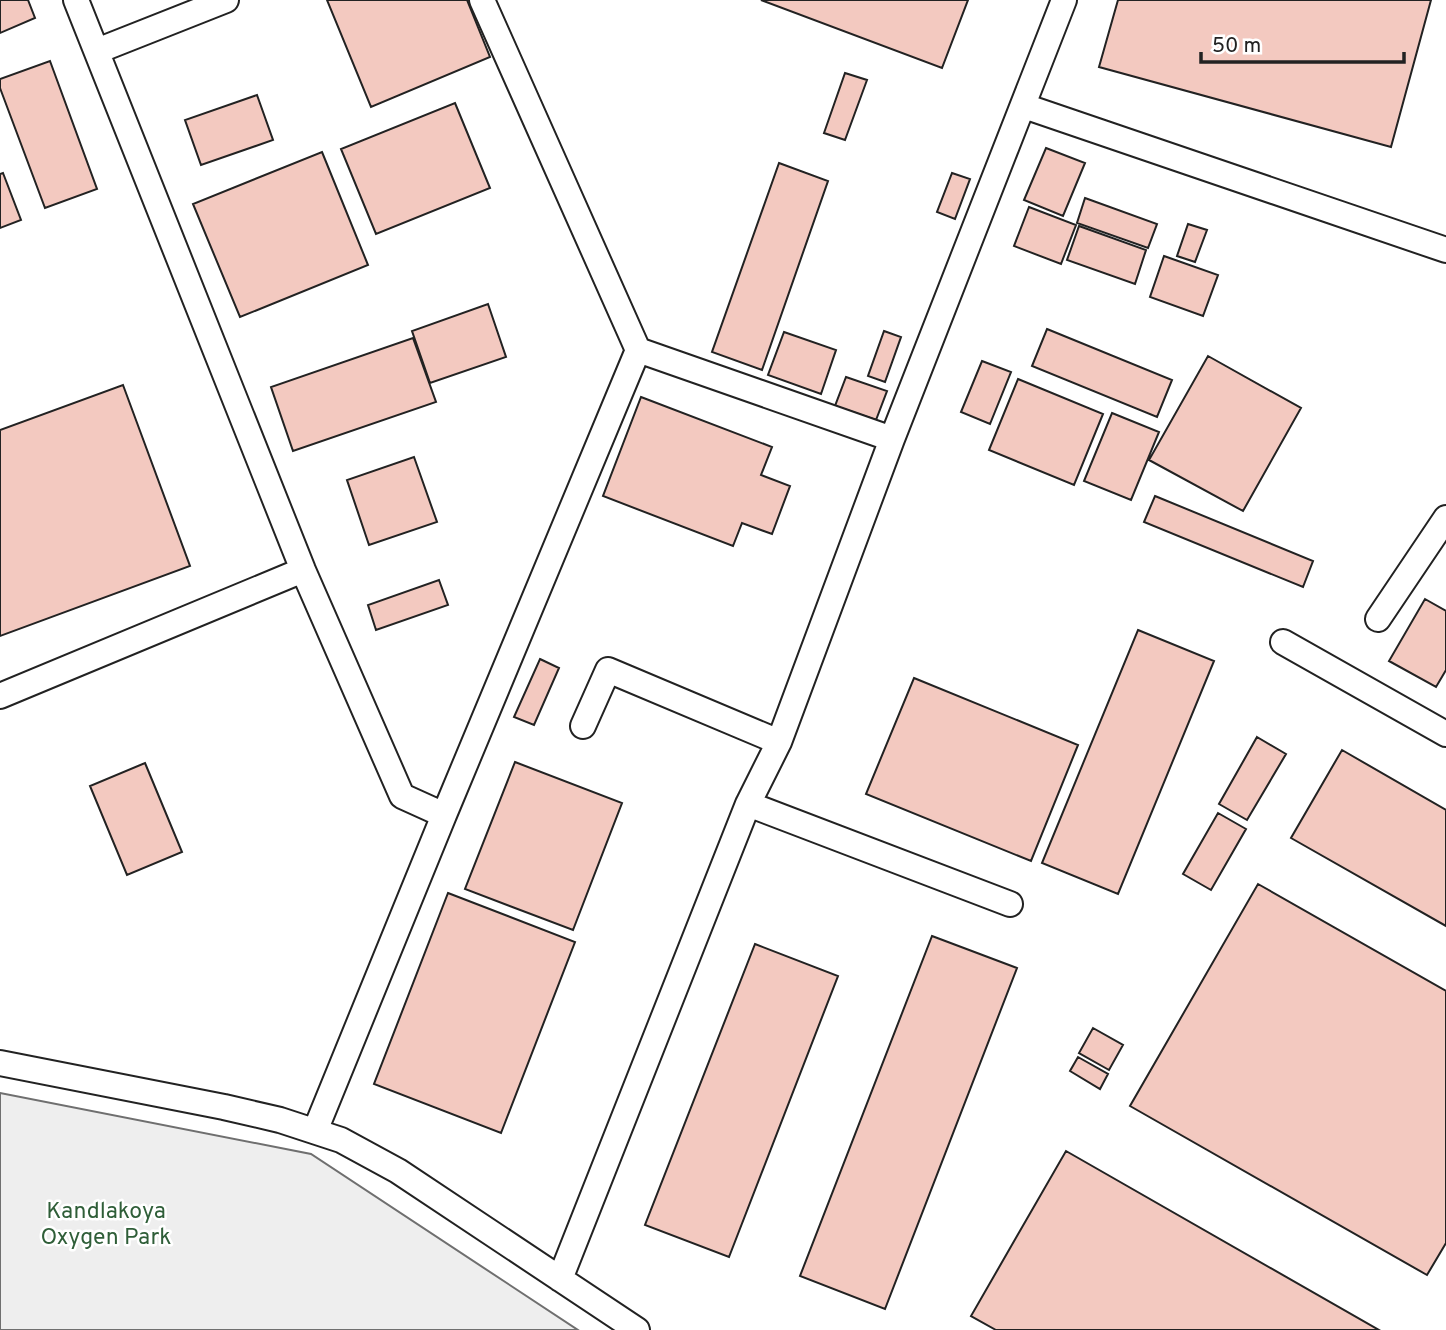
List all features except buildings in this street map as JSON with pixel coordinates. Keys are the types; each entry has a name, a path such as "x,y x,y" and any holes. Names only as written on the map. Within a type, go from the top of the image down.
{"street":[{"path":"76,0 303,570 402,796 444,815"},
{"path":"97,51 226,0"},
{"path":"482,0 638,350 892,439"},
{"path":"560,1279 748,804 779,742 892,439 1064,0"},
{"path":"1024,106 1446,250"},
{"path":"316,1131 444,815 638,350"},
{"path":"1378,619 1437,549 1446,518"},
{"path":"0,696 303,570"},
{"path":"1283,642 1446,734"},
{"path":"583,726 608,670 779,742"},
{"path":"748,804 1010,904"},
{"path":"0,1063 224,1107 280,1120 341,1140 398,1171 637,1330"}],"green space":[{"name":"Kandlakoya Oxygen Park","path":"0,1093 311,1154 578,1330 0,1330"}]}
